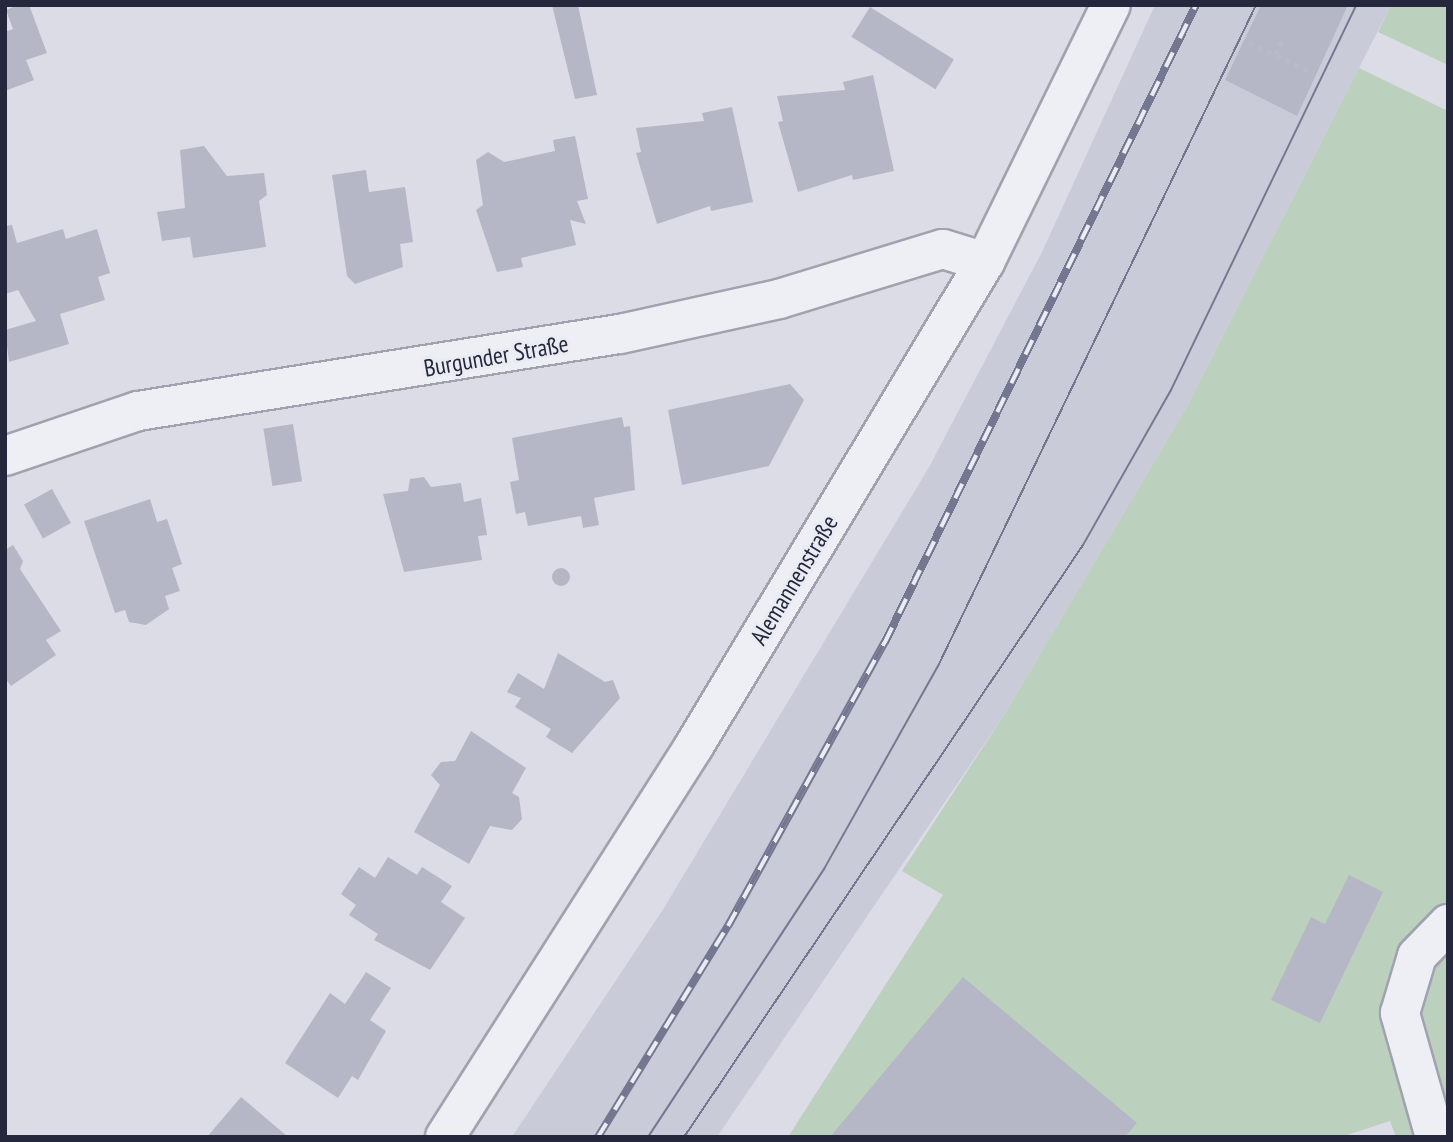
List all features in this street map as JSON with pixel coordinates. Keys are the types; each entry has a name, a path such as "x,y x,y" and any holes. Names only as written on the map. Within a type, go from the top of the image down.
{"street":[{"name":"Alemannenstraße","path":"445,1137 694,746 985,262 1111,5"},
{"name":"Burgunder Straße","path":"5,456 138,411 620,334 779,299 943,249 985,262"},
{"path":"1435,1137 1400,1013 1417,956 1448,924"}],"path":[{"path":"1275,55 1282,40"},
{"path":"1249,43 1314,74"}],"shaded area":[{"path":"1155,5 1391,5 1186,408 1004,715 717,1137 512,1137 662,911 928,469 1042,252"}],"green space":[{"path":"1391,5 1448,5 1448,65 1378,32"},
{"path":"1359,68 1448,111 1448,1137 1396,1137 1390,1121 1341,1137 788,1137 943,895 902,871 1004,715 1186,408"}],"building":[{"path":"18,5 29,5 47,53 26,60 34,80 5,91 5,32 13,29 6,10"},
{"path":"552,5 578,5 597,95 575,99"},
{"path":"1261,5 1348,5 1297,116 1225,80"},
{"path":"870,7 954,59 935,89 851,37"},
{"path":"873,75 894,171 853,180 852,175 798,192 778,122 783,121 777,96 845,90 843,82"},
{"path":"732,107 753,202 711,211 710,206 657,224 636,153 641,152 636,128 704,121 702,113"},
{"path":"575,136 588,199 577,201 586,224 570,220 576,245 521,258 523,267 497,272 476,210 483,205 476,160 488,152 504,162 555,151 553,140"},
{"path":"204,146 227,176 264,173 267,195 259,201 266,247 193,258 190,237 162,241 157,212 185,208 180,150"},
{"path":"366,170 369,192 405,187 413,242 400,244 403,267 355,284 347,276 332,175"},
{"path":"12,225 17,243 63,229 66,239 97,229 110,273 98,277 105,300 60,314 69,344 9,362 5,330 36,321 18,290 5,294 5,226"},
{"path":"790,384 804,400 769,466 682,485 668,410"},
{"path":"622,417 624,427 630,426 635,490 594,498 599,525 583,528 581,516 528,526 525,512 516,514 510,482 519,480 512,438"},
{"path":"293,424 302,481 272,486 263,429"},
{"path":"424,477 431,487 461,483 464,502 481,498 487,535 478,536 482,560 404,572 383,494 408,491 410,479"},
{"path":"52,489 71,523 43,539 24,505"},
{"path":"150,499 157,522 167,519 182,564 172,568 180,591 165,596 169,609 146,625 129,622 125,610 115,613 84,521"},
{"path":"13,545 23,561 20,569 61,631 46,640 56,655 11,686 5,678 5,550"},
{"path":"561,568 567,571 570,577 567,583 561,586 555,583 552,577 555,571"},
{"path":"558,653 605,682 613,680 620,698 572,753 546,737 551,729 515,707 521,698 507,692 518,673 544,689"},
{"path":"471,731 526,768 512,793 519,797 522,819 512,830 490,826 469,864 414,832 440,785 431,775 441,762 455,761"},
{"path":"388,857 417,875 422,867 452,886 441,902 465,918 430,970 374,940 378,934 349,915 356,905 341,894 359,867 375,878"},
{"path":"1349,875 1383,892 1320,1023 1271,1000 1311,917 1325,924"},
{"path":"366,972 391,988 370,1020 386,1031 358,1080 352,1076 338,1098 285,1063 330,993 345,1004"},
{"path":"963,977 1137,1123 1125,1137 830,1137"},
{"path":"241,1097 288,1137 207,1137"}],"tram line":[{"path":"648,1137 824,869 939,664 1256,5"},
{"path":"684,1137 1083,545 1171,390 1356,5"}],"railway":[{"path":"598,1137 728,926 885,642 1196,5"}]}
